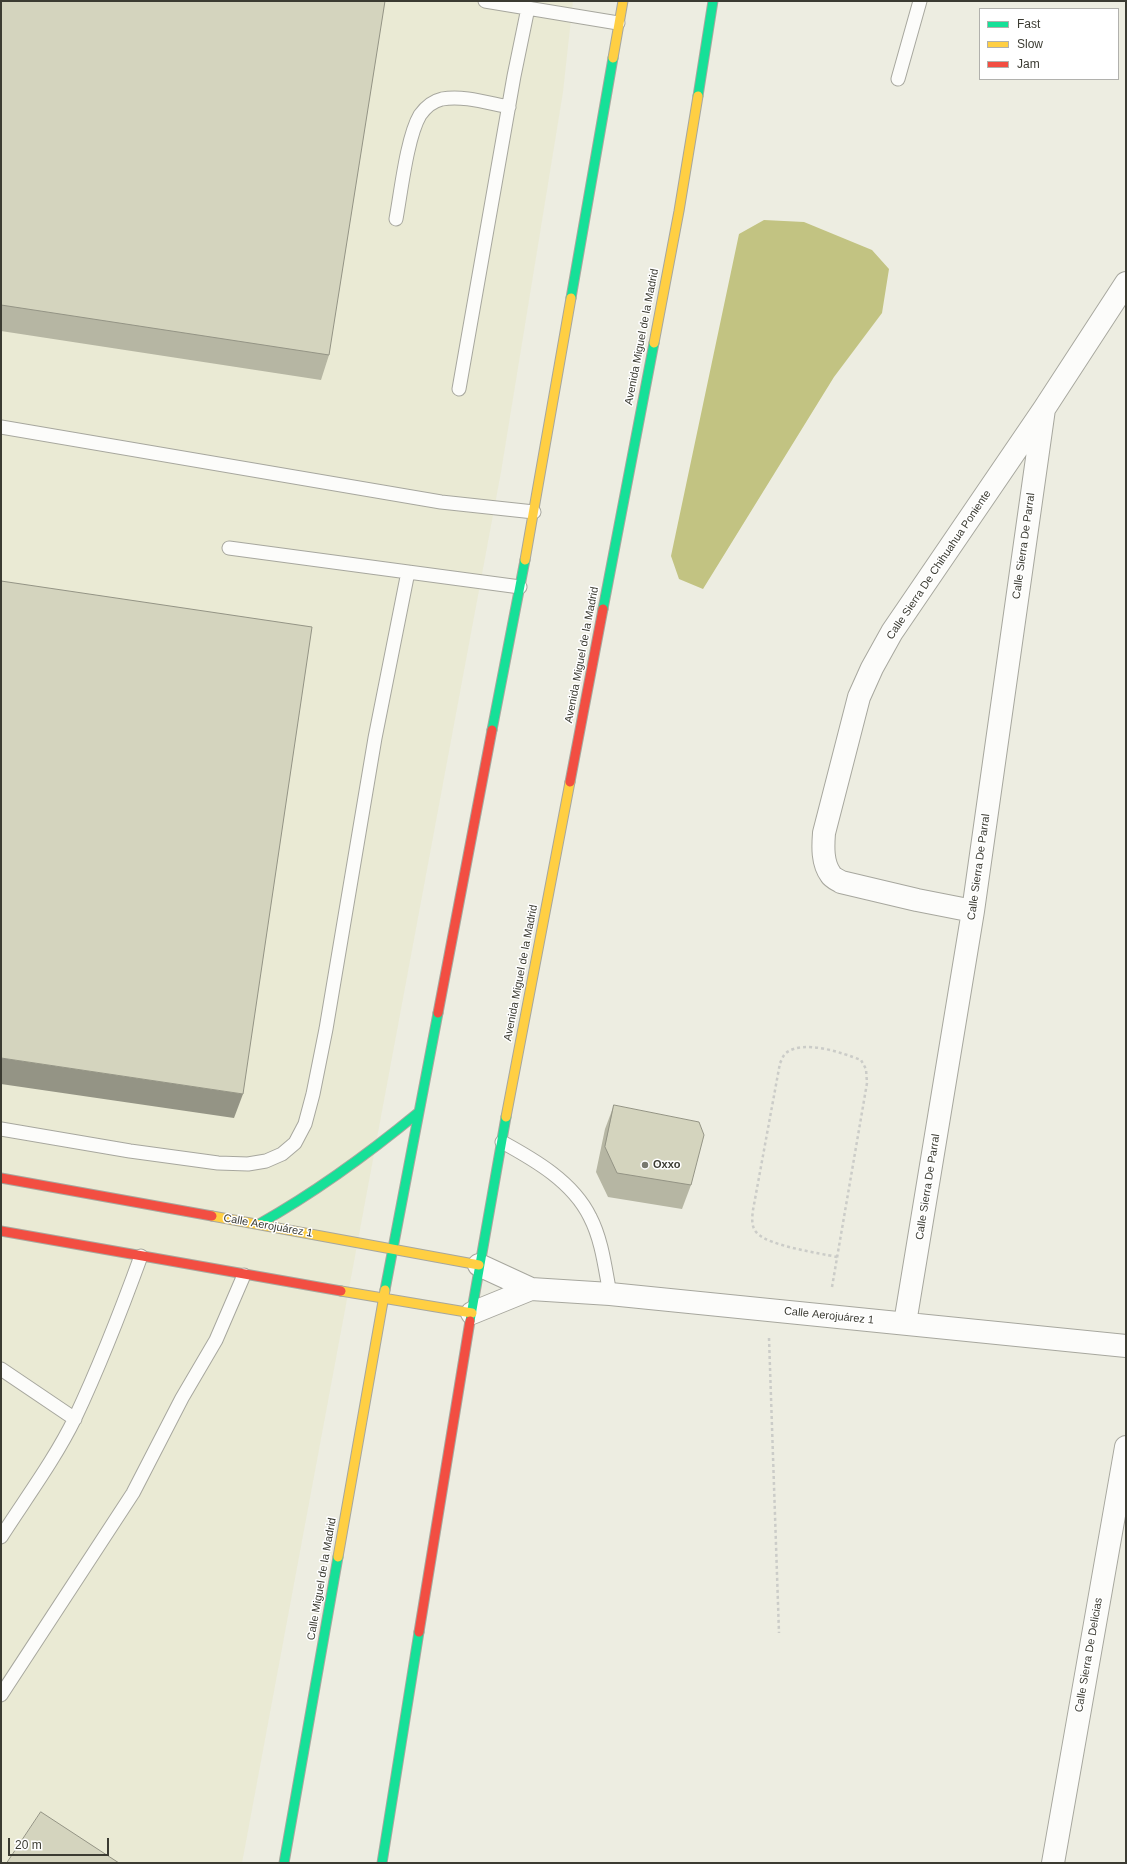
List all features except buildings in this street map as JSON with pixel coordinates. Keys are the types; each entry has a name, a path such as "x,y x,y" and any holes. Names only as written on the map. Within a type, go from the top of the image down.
{"main road":[{"path":"383,1299 534,512 623,1"},
{"name":"Avenida Miguel de la Madrid","path":"472,1313 479,1265 502,1142 679,211 713,1"},
{"path":"259,1224 304,1199 337,1177 419,1112"},
{"name":"Calle Aerojuárez 1","path":"1,1178 479,1265"},
{"path":"1,1231 244,1275 472,1313 382,1863"},
{"name":"Calle Miguel de la Madrid","path":"284,1863 383,1299"}],"street":[{"name":"Calle Sierra De Chihuahua Poniente","path":"973,911 862,888 841,882 831,875 824,854 824,833 852,719 859,697 872,668 892,632 1044,409 1126,283"},
{"name":"Calle Sierra De Parral","path":"905,1323 973,911 1044,409"},
{"name":"Calle Aerojuárez 1","path":"479,1265 531,1289 610,1294 1126,1346"},
{"name":"Calle Aerojuárez 1","path":"472,1313 531,1289"},
{"name":"Calle Sierra De Delicias","path":"1053,1863 1126,1448"}],"lane":[{"path":"485,1 618,23"},
{"path":"898,79 920,1"},
{"path":"459,388 528,8"},
{"path":"396,219 413,131 420,116 429,105 441,99 456,99 509,107"},
{"path":"1,427 441,502 534,512"},
{"path":"229,548 520,586"},
{"path":"1,1129 130,1151 218,1163 248,1164 266,1161 282,1154 295,1143 305,1124 325,1036 375,738 408,572"},
{"path":"502,1142 526,1155 547,1169 565,1183 582,1203 598,1236 610,1294"},
{"path":"1,1537 55,1454 75,1418 99,1364 141,1256"},
{"path":"1,1696 133,1493 182,1398 216,1340 244,1275"},
{"path":"1,1369 75,1418"}],"path":[{"path":"828,1316 867,1083 866,1069 861,1060 844,1053 812,1047 796,1048 786,1053 780,1063 753,1210 752,1224 757,1233 770,1242 837,1257"},
{"path":"768,1310 779,1633"}],"shaded area":[{"path":"1,1 573,1 563,92 501,472 242,1863 1,1863"},
{"path":"764,220 804,222 872,250 889,269 882,313 834,377 703,589 679,579 671,556 739,234"}],"traffic: fast":[{"path":"698,96 713,1"},
{"path":"571,298 613,58"},
{"path":"603,609 654,343"},
{"path":"492,730 525,560"},
{"path":"385,1290 438,1013"},
{"path":"259,1224 301,1199 341,1172 419,1112"},
{"path":"470,1321 506,1117"},
{"path":"284,1863 338,1557"},
{"path":"382,1863 419,1632"}],"traffic: slow":[{"path":"613,58 623,1"},
{"path":"654,343 679,211 698,96"},
{"path":"525,560 571,298"},
{"path":"506,1117 570,782"},
{"path":"212,1216 479,1265"},
{"path":"338,1557 385,1290"},
{"path":"341,1291 472,1313"}],"traffic: jam":[{"path":"570,782 603,609"},
{"path":"438,1013 492,730"},
{"path":"1,1178 212,1216"},
{"path":"1,1231 341,1291"},
{"path":"419,1632 470,1321"}],"place":[{"name":"Oxxo","path":"645,1165"}]}
